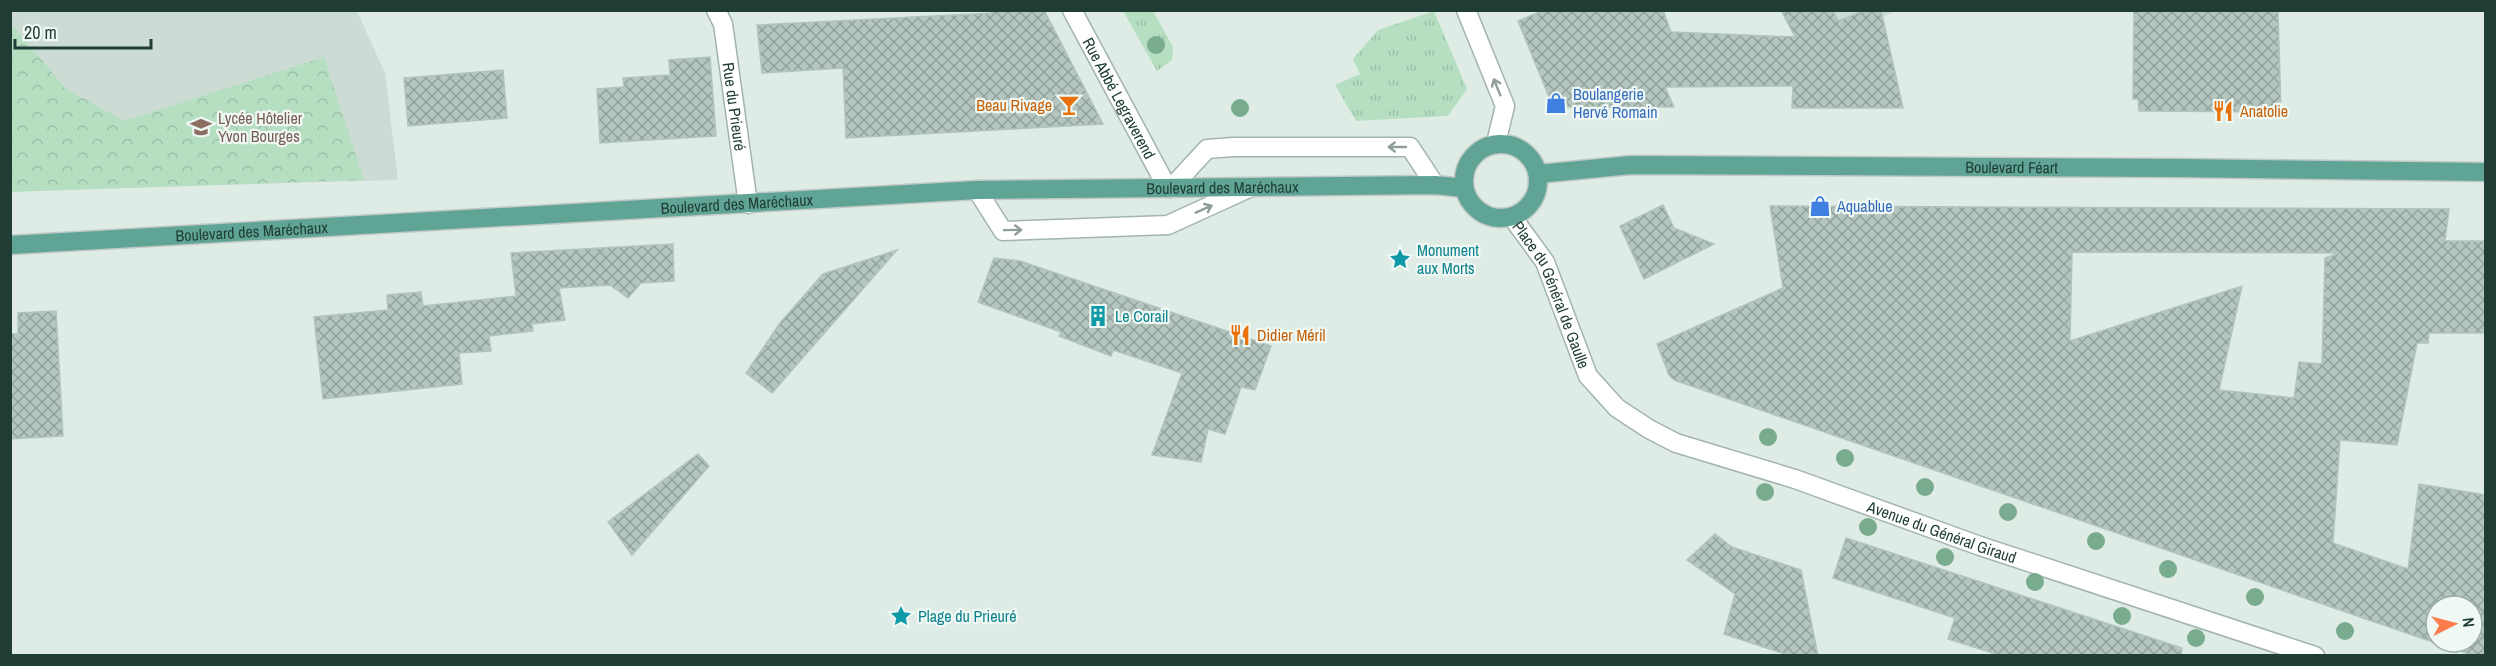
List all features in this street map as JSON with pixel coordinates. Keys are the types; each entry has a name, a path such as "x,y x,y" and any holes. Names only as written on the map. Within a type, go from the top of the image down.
{"main road":[{"path":"1496,143 1507,144 1527,154 1538,174 1538,185 1530,205 1512,217 1500,218 1482,212 1469,199 1464,188 1467,164 1474,154 1496,143"},
{"name":"Boulevard Féart","path":"1538,174 1631,165 2486,172"},
{"name":"Boulevard des Maréchaux","path":"10,245 977,190 1435,185 1464,188"}],"street":[{"name":"Rue du Prieuré","path":"716,10 723,24 748,204"},
{"name":"Rue Abbé Legraverend","path":"1072,10 1169,187"},
{"path":"1466,10 1505,106 1496,143"},
{"path":"1169,187 1207,149 1233,147 1410,147 1435,185"},
{"path":"977,190 1003,231 1168,225 1249,188"},
{"name":"Place du Général de Gaulle","path":"1512,217 1545,262 1588,376"},
{"name":"Avenue du Général Giraud","path":"1588,376 1617,408 1676,443 1795,479 1980,546 2315,656"}],"shaded area":[{"name":"Lycée Hôtelier Yvon Bourges","path":"10,11 357,11 385,73 398,180 11,191"},
{"path":"1826,11 1895,11 1840,39"}],"green space":[{"path":"1123,11 1153,11 1173,47 1172,60 1157,71"},
{"path":"1434,11 1467,89 1448,116 1356,121 1335,85 1360,74 1353,59 1378,30"},
{"path":"11,23 65,88 124,121 324,57 364,180 11,192"}],"building":[{"path":"990,10 1044,10 1103,124 846,138 843,68 762,73 757,25 992,13"},
{"path":"1544,10 1663,10 1671,32 1795,37 1781,10 1833,10 1838,21 1865,10 1881,10 1903,108 1792,108 1793,86 1665,87 1674,107 1564,107 1549,97 1518,21"},
{"path":"2134,10 2278,10 2281,112 2139,111 2138,99 2133,99"},
{"path":"710,57 716,136 600,143 597,89 624,87 623,78 670,75 669,60"},
{"path":"503,70 507,118 408,126 404,78"},
{"path":"1663,205 1674,228 1714,244 1644,279 1620,226"},
{"path":"1770,206 2449,209 2445,241 2486,241 2486,333 2429,333 2428,343 2417,343 2397,445 2340,440 2333,543 2408,569 2419,484 2486,495 2486,656 2469,654 2484,654 2484,594 2424,594 2424,639 1674,380 1669,375 1657,344 1783,288","holes":["2072,252 2340,253 2325,258 2322,364 2299,362 2294,398 2219,390 2242,286 2070,341"]},
{"path":"673,244 674,281 641,283 628,298 610,285 559,288 565,320 532,324 533,331 489,336 491,351 459,353 462,384 323,399 314,317 388,310 387,295 421,292 423,306 516,296 511,253"},
{"path":"897,250 772,393 746,373 780,323 823,274"},
{"path":"994,258 1020,261 1271,346 1255,390 1241,387 1225,434 1208,429 1201,462 1152,455 1182,373 1113,350 1111,356 1059,336 1061,332 978,302"},
{"path":"56,311 63,436 10,439 10,334 18,334 18,313"},
{"path":"698,454 709,466 632,555 608,522"},
{"path":"1715,534 1732,547 1801,570 1818,656 1791,656 1724,634 1735,594 1687,560"},
{"path":"1846,538 2182,648 2181,656 2002,656 1948,639 1955,618 1833,578"}],"place":[{"name":"Boulangerie Hervé Romain","path":"1556,103"},
{"name":"Beau Rivage","path":"1069,105"},
{"name":"Anatolie","path":"2223,111"},
{"name":"Lycée Hôtelier Yvon Bourges","path":"201,127"},
{"name":"Aquablue","path":"1820,206"},
{"name":"Monument aux Morts","path":"1400,259"},
{"name":"Le Corail","path":"1098,316"},
{"name":"Didier Méril","path":"1240,335"},
{"name":"Plage du Prieuré","path":"901,616"}]}
